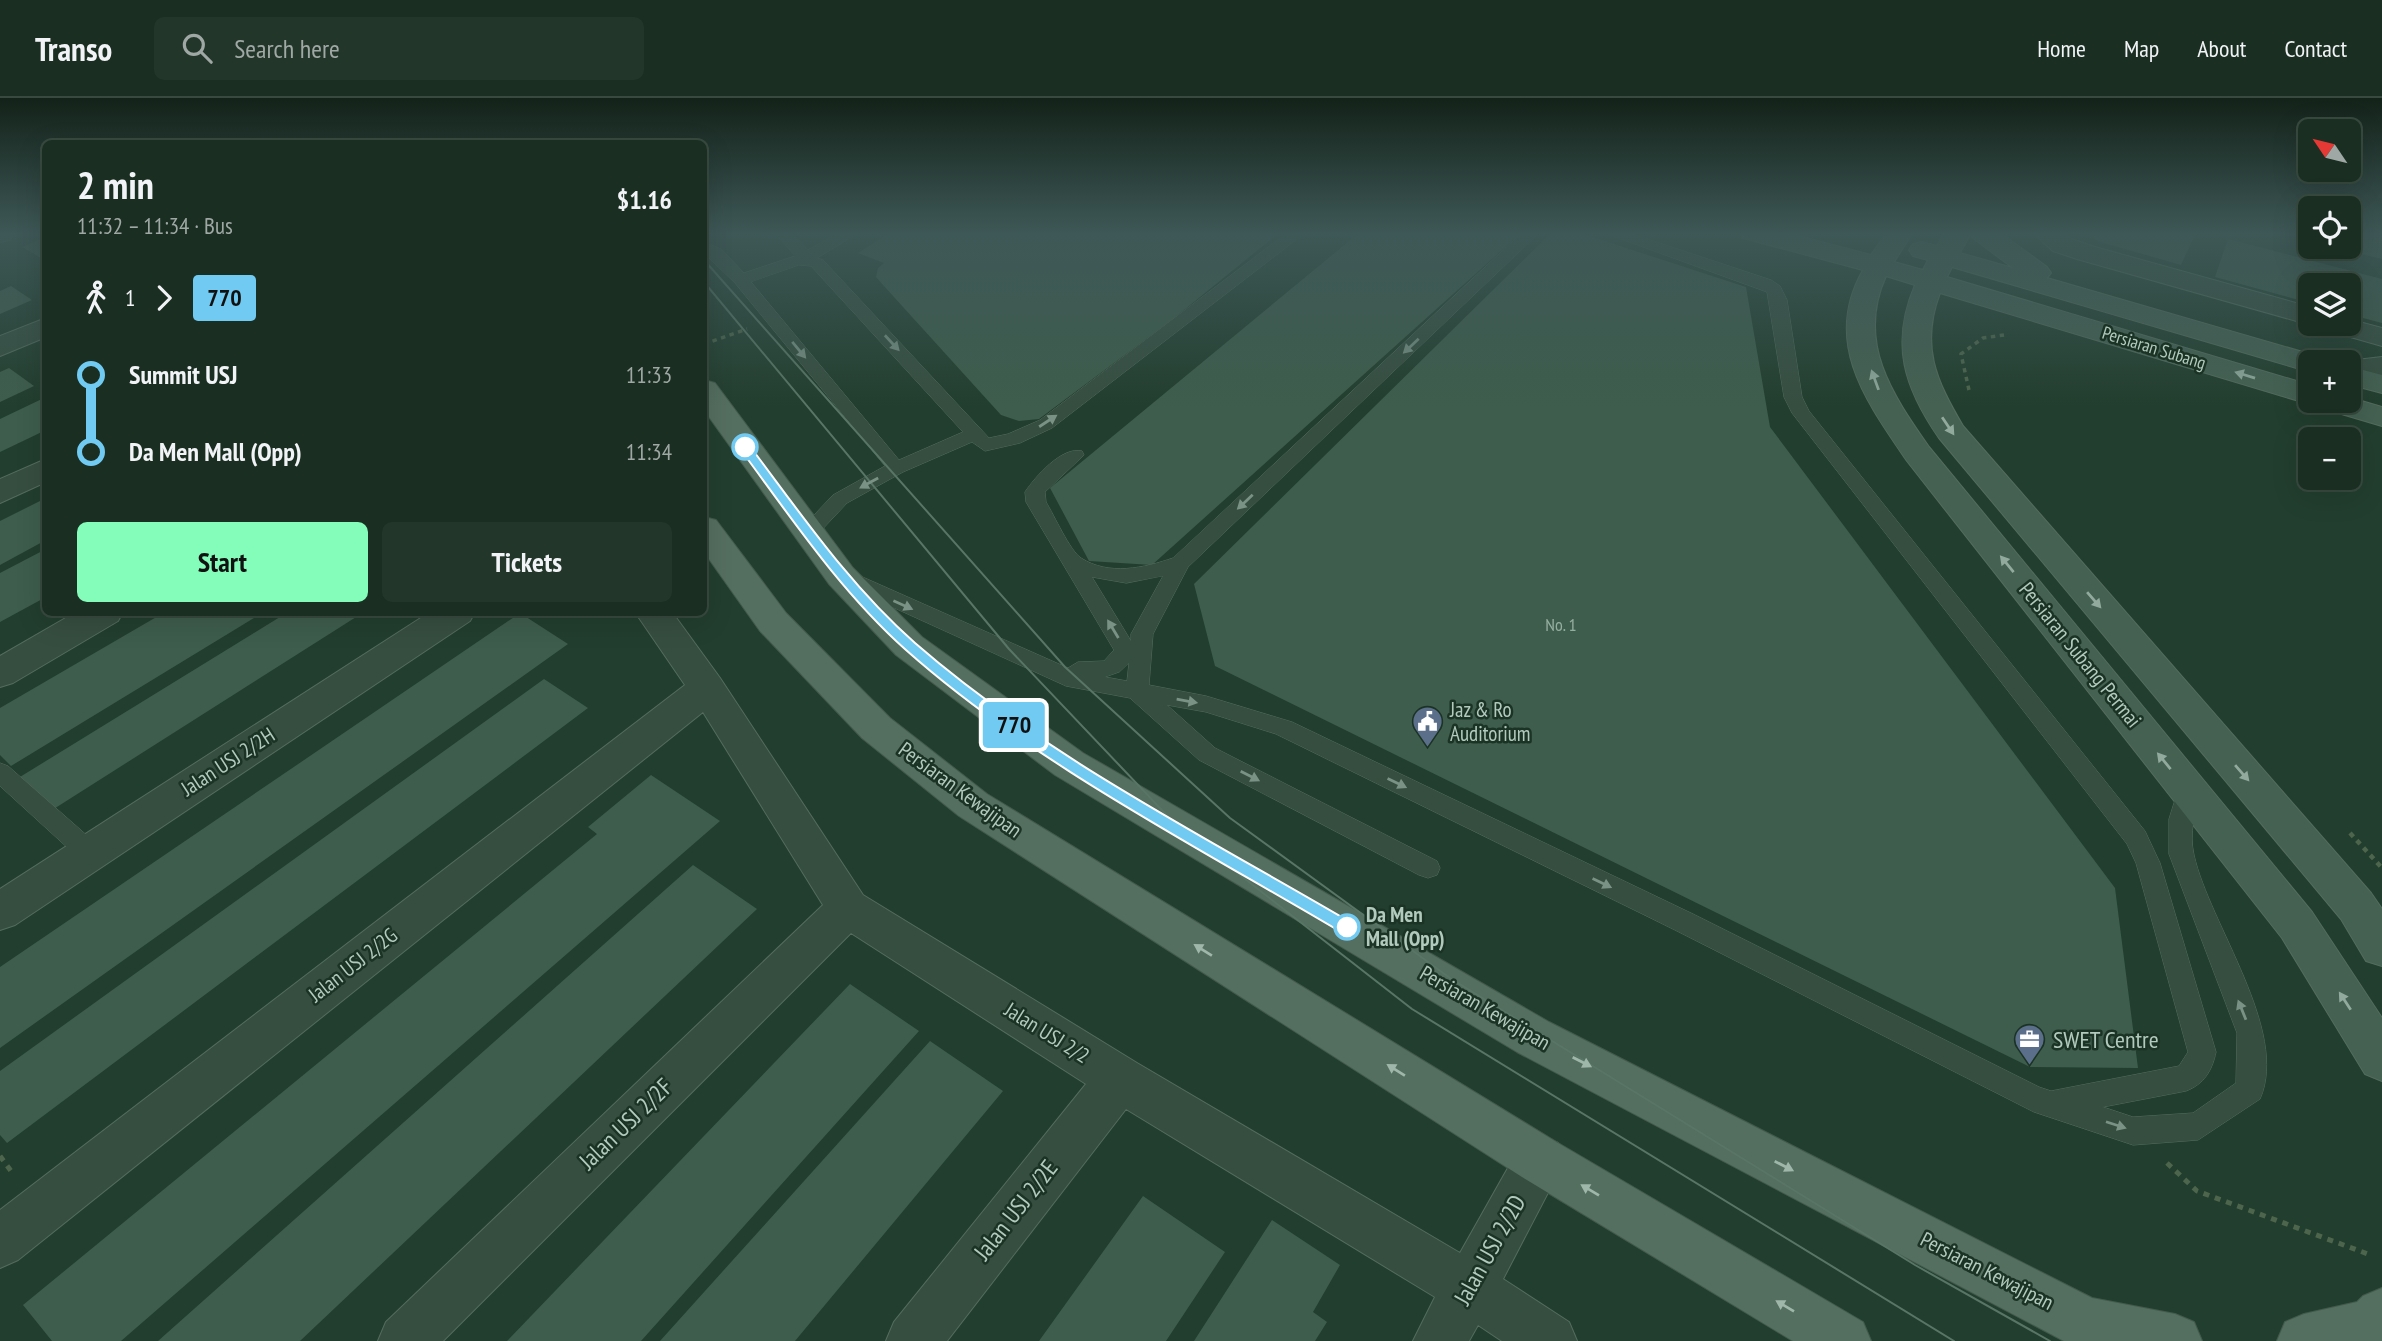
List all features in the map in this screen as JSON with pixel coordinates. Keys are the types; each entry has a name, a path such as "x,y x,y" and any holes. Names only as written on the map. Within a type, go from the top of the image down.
{"main road":[{"path":"1846,290 1859,326"},
{"name":"Persiaran Subang Permai","path":"1868,290 1859,326 1863,348 1883,403 1918,454 2297,925 2382,1059"},
{"path":"1927,290 1914,326 1914,342 1919,371 1929,397 1950,431 2356,906 2382,947"},
{"name":"Persiaran Subang","path":"1960,290 2298,391"},
{"name":"Persiaran Subang","path":"2059,290 2298,360"},
{"path":"2065,290 2072,294"},
{"path":"1914,342 1926,328 1946,316 1981,306 2010,305"},
{"path":"2361,377 2382,384"},
{"name":"Persiaran Kewajipan","path":"707,393 841,576 909,646 1069,764 1533,1037 2103,1331 2175,1341"},
{"path":"2361,411 2382,417"},
{"name":"Persiaran Kewajipan","path":"707,532 773,622 876,728 973,805 1540,1160 1844,1341"},
{"path":"2305,1341 2372,1326 2382,1315"}],"street":[{"path":"2218,290 2298,313"},
{"path":"0,347 42,329"},
{"path":"2361,331 2382,337"},
{"path":"2361,370 2382,366"},
{"path":"0,492 42,471"},
{"path":"0,673 98,616"},
{"name":"Jalan USJ 2/2H","path":"0,912 451,616"},
{"name":"Jalan USJ 2/2","path":"656,616 707,688 848,908 1120,1079 1469,1288 1550,1341"},
{"name":"Jalan USJ 2/2G","path":"0,1242 707,688"},
{"name":"Jalan USJ 2/2F","path":"405,1341 848,908"},
{"name":"Jalan USJ 2/2E","path":"913,1341 1120,1079"},
{"name":"Jalan USJ 2/2D","path":"1440,1341 1540,1160"}],"lane":[{"path":"749,290 896,468"},
{"path":"843,290 985,444 1013,439 1046,424 1222,290"},
{"path":"1137,692 1142,634 1180,564 1470,290"},
{"path":"1774,290 1779,300 1793,397 1801,413 2136,838 2148,863 2203,1052 2199,1065 2186,1078 2051,1104"},
{"path":"808,531 841,499 896,468 975,434"},
{"path":"1043,668 1104,672 1118,664 1125,650 1036,502 1035,492 1044,480 1075,455"},
{"path":"1072,562 1110,577 1129,578 1180,564"},
{"path":"841,576 1074,680 1231,710 1284,728 1684,922 2034,1099 2133,1131 2198,1126 2250,1090 2251,1033 2181,853 2181,819 2188,791"},
{"path":"1137,692 1207,754 1428,868"},
{"path":"0,772 90,853"}],"path":[{"path":"707,343 774,320"},
{"path":"1972,403 1961,354 1983,338 2006,334"},
{"path":"2344,826 2382,868"},
{"path":"2133,1131 2197,1191 2368,1254"}],"building":[{"path":"17,290 32,300 0,314 0,291"},
{"path":"888,290 1209,290 1039,419 1019,421 1001,415"},
{"path":"1290,290 1458,290 1152,565 1089,561 1050,488"},
{"path":"1493,290 1747,290 1770,427 2115,888 2138,1068 2030,1067 1215,666 1194,584"},
{"path":"2263,290 2298,290 2298,300"},
{"path":"2361,290 2382,290 2382,323 2361,317"},
{"path":"9,368 34,386 0,402 0,372"},
{"path":"42,399 42,432 0,452 0,419"},
{"path":"42,500 42,542 0,565 0,521"},
{"path":"42,551 42,599 0,622 0,573"},
{"path":"158,616 257,616 11,766 0,755 0,708"},
{"path":"282,616 358,616 49,812 15,780"},
{"path":"516,616 525,616 568,644 0,1048 0,967"},
{"path":"544,679 588,708 7,1143 0,1135 0,1071"},
{"path":"651,775 720,821 121,1341 52,1341 23,1305 597,834 588,827"},
{"path":"693,865 757,909 300,1341 158,1341"},
{"path":"850,984 919,1031 641,1341 507,1341"},
{"path":"930,1041 1003,1091 795,1341 660,1341"},
{"path":"1143,1196 1225,1252 1166,1341 1039,1341"},
{"path":"1272,1220 1340,1265 1313,1312 1327,1322 1315,1341 1194,1341"}],"tram line":[{"path":"711,290 1009,649 1177,826 1412,1009 1954,1341"},
{"path":"731,290 1065,667 1230,818 1450,978 1915,1265 2050,1341"}],"bus line":[{"name":"770","path":"745,447 841,576 909,646 961,687 1069,764 1347,927"}],"place":[{"name":"Jaz & Ro Auditorium","path":"1427,749"},
{"name":"Da Men Mall (Opp)","path":"1347,927"},
{"name":"SWET Centre","path":"2030,1067"}]}
